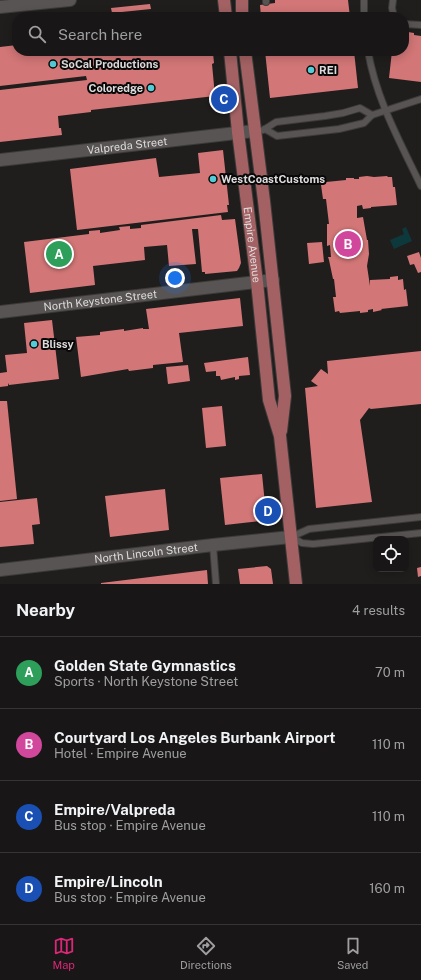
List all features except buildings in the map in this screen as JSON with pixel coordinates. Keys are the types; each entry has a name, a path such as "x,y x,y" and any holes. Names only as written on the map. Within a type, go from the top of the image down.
{"main road":[{"path":"224,0 225,12"},
{"path":"242,0 242,12"},
{"name":"Empire Avenue","path":"230,56 238,132 257,282 269,400 280,436 296,584"},
{"name":"Empire Avenue","path":"246,56 260,130 285,396 280,436"}],"street":[{"path":"0,7 70,0"},
{"name":"Valpreda Street","path":"0,160 260,130"},
{"name":"North Keystone Street","path":"0,312 273,280"},
{"name":"North Lincoln Street","path":"0,570 291,537"}],"lane":[{"path":"364,0 364,12"},
{"path":"393,0 393,12"},
{"path":"409,25 421,26"},
{"path":"369,56 384,110 421,186"},
{"path":"260,130 277,136 331,131 364,123 372,114 421,99"},
{"path":"260,130 276,122 343,113 360,108 372,114"},
{"path":"291,537 309,529 421,517"},
{"path":"291,537 302,543 313,544 421,533"},
{"path":"213,545 216,584"}],"water":[{"path":"406,227 412,241 394,249 390,240 404,234 402,229"}],"place":[{"name":"SoCal Productions","path":"53,64"},
{"name":"REI","path":"311,70"},
{"name":"Coloredge","path":"151,88"},
{"name":"Empire/Valpreda","path":"224,99"},
{"name":"WestCoastCustoms","path":"213,179"},
{"name":"Courtyard Los Angeles Burbank Airport","path":"348,244"},
{"name":"Golden State Gymnastics","path":"59,254"},
{"name":"Blissy","path":"34,344"},
{"name":"Empire/Lincoln","path":"268,511"}]}
